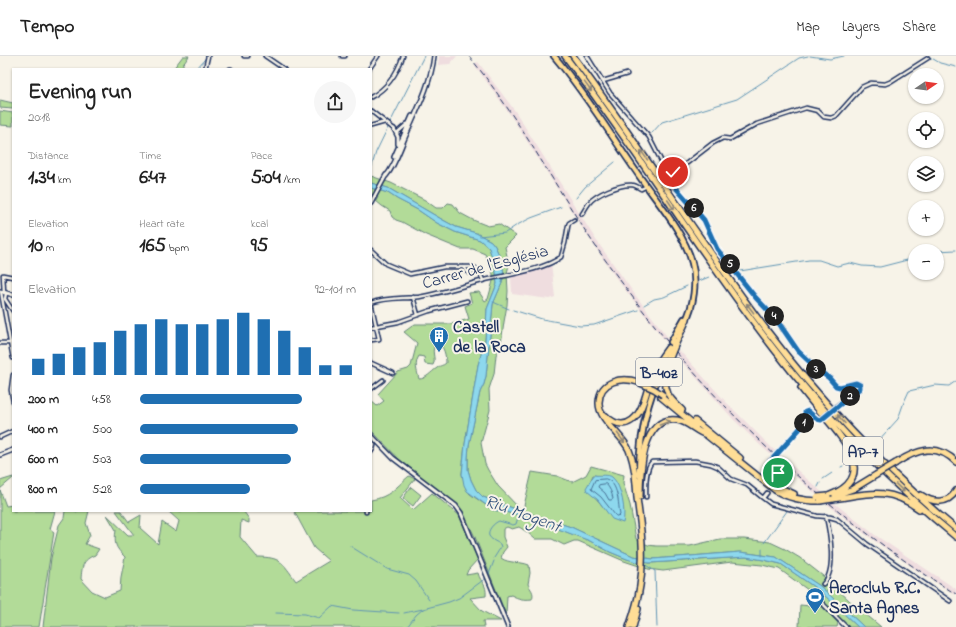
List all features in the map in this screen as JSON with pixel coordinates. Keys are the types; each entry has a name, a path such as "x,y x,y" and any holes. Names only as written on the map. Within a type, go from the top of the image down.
{"highway":[{"name":"B-40z","path":"553,56 575,84 673,225 684,242 693,269 694,284 687,319 663,364 649,400 644,420 639,453 639,495"},
{"name":"AP-7","path":"565,56 624,137 719,275 807,390 855,443 909,496 956,537"},
{"name":"AP-7","path":"573,56 728,276 778,344 810,384 847,426 908,486 956,529"},
{"name":"B-40z","path":"639,495 637,453 642,419 652,383 668,348 682,323 690,302 692,281 689,254"},
{"path":"682,410 668,394 665,376 667,366 687,319"},
{"path":"638,383 615,383 603,394 601,403 602,410 613,422 622,424 637,417 653,374 668,348"},
{"path":"780,356 789,372 844,439 853,457 853,476 842,489 830,498"},
{"path":"634,627 643,578 643,540 639,495 630,454 621,437 602,415 599,402 602,391 611,382 622,379 638,383 662,396 682,410 776,487 798,495 818,499"},
{"path":"662,396 707,435 778,492 800,499 818,499 876,493 891,495 914,505 942,525"},
{"path":"639,495 645,450 650,436 657,426 666,421 678,421 687,424 707,435"},
{"path":"830,498 846,492 877,476 913,452 928,450 944,452 956,462"},
{"path":"896,464 913,455 928,452 944,455 950,459 956,467"},
{"path":"908,486 934,502 949,499 956,491"},
{"path":"626,627 637,608"},
{"path":"629,627 637,608"}],"street":[{"path":"205,68 208,56"},
{"path":"266,56 283,68"},
{"path":"370,68 378,56"},
{"path":"372,96 383,90 392,80 398,70 403,56"},
{"path":"372,201 411,124 429,80 434,56"},
{"path":"587,56 610,93 649,137 677,189 704,220 717,249 756,298 776,319 798,351 836,386 840,387 855,383 859,384 859,389 822,419 817,419 808,411 806,412 804,416 804,424 770,461 770,467 778,473 775,481"},
{"path":"662,175 688,163 716,140 730,138 757,124 806,108 818,111 824,118 836,116 862,87 871,82 884,84 890,82 928,58"},
{"path":"603,81 627,74"},
{"path":"372,112 394,129 398,135"},
{"path":"397,154 398,135 400,130 405,127 415,113"},
{"path":"397,154 405,135 404,134 415,113"},
{"path":"372,126 386,123"},
{"path":"398,135 401,137 411,124"},
{"path":"394,129 400,130 404,134"},
{"path":"582,214 589,203 604,193 625,186 634,185 641,189 645,187"},
{"name":"Carrer de l'Església","path":"372,302 437,294 483,280 524,272 558,259 561,257 569,223 574,220"},
{"path":"372,251 386,264 410,274 442,267 475,268 483,280"},
{"path":"462,267 469,272 473,272 475,268"},
{"path":"0,343 12,342 3,292 3,275 12,277"},
{"path":"3,292 5,303 12,311"},
{"path":"413,298 418,315"},
{"path":"372,327 398,322 467,301"},
{"path":"372,302 379,338 372,340"},
{"path":"372,363 393,373"},
{"path":"372,388 384,380"},
{"path":"12,382 12,396"},
{"path":"0,437 12,431"},
{"path":"372,436 393,458 456,506 461,513 508,627"},
{"path":"0,455 12,450"},
{"path":"646,497 647,475 649,465 652,462 695,461 714,465 731,479 748,485 763,498 778,506 817,516 826,516 837,519 867,544 950,601"},
{"path":"763,498 766,493"},
{"path":"823,584 829,574 831,549 830,527 826,516"},
{"path":"816,593 815,596 846,627"}],"shaded area":[{"path":"439,56 457,56 450,64 438,65"},
{"path":"478,62 515,111 596,240 669,339 666,342 616,278 585,232 511,116 474,64"},
{"path":"551,263 555,297 549,299 512,294 511,275"},
{"path":"679,350 726,402 772,448 833,502 875,535 956,589 956,595 918,571 865,534 827,504 762,447 733,419 675,354"}],"green space":[{"path":"183,56 189,56 181,68 174,68"},
{"path":"0,100 12,103 12,109 0,108"},
{"path":"0,111 12,113 12,126 0,125"},
{"path":"372,176 391,183 425,200 436,208 443,208 448,203 453,204 460,213 473,220 488,226 499,224 516,236 505,247 509,265 507,273 507,305 501,344 496,355 494,374 489,389 490,410 481,443 485,464 488,470 498,486 519,508 523,510 532,472 557,476 572,482 586,475 591,466 624,475 623,483 630,505 636,539 648,545 656,546 690,546 720,539 744,539 770,542 800,558 823,576 881,627 864,627 820,586 776,557 740,552 653,559 633,556 571,527 483,497 476,490 471,480 468,470 468,458 469,445 480,392 486,376 493,304 502,283 504,273 500,257 491,241 476,233 456,227 388,188 372,183","holes":["593,475 600,476 620,491 623,511 605,509 595,497 589,484"]},
{"path":"372,188 388,193 437,223 455,232 480,240 489,248 492,257 496,272 497,284 487,309 485,341 478,365 465,444 462,474 466,489 470,494 493,510 521,515 538,521 590,541 627,559 650,563 746,557 781,564 820,591 858,627 849,627 819,598 779,569 762,565 732,562 663,571 648,569 624,561 578,541 564,545 552,539 535,539 519,527 512,529 507,527 503,529 503,537 507,547 501,558 507,561 529,565 530,573 528,584 533,592 533,597 532,599 526,599 511,595 507,596 506,615 475,537 462,510 399,459 372,431 372,402 377,406 384,401 378,394 398,372 408,369 411,366 417,343 404,332 415,324 451,324 469,319 465,306 472,303 469,293 479,292 485,301 488,299 493,281 493,274 485,254 473,249 460,249 426,235 396,220 392,217 390,211 376,201 378,197 372,194","holes":["437,343 441,346 446,357 446,363 438,367 426,377 419,379 416,365 417,359 419,356 424,357 425,364 433,365 434,348"]},
{"path":"409,476 415,479 400,498 413,510 432,493 459,515 478,559 468,570 466,575 478,573 485,586 486,592 486,596 470,598 482,611 501,621 483,621 484,627 43,627 51,558 59,525 64,518 65,512 89,512 86,523 90,535 85,544 99,549 95,555 87,559 82,567 81,579 92,591 105,597 120,591 125,557 116,545 116,530 107,515 128,535 134,535 117,512 122,512 129,522 141,515 140,528 158,544 162,522 176,532 179,521 169,512 244,512 249,519 249,523 241,520 240,537 257,557 271,558 280,562 296,581 329,561 314,548 295,512 372,512 372,500 383,497"},
{"path":"12,477 0,489 0,481"},
{"path":"411,487 421,495 413,506 403,498"},
{"path":"0,490 6,506 12,505 12,512 55,512 50,529 54,532 39,627 0,627"},
{"name":"Aeroclub R.C. Santa Agnes","path":"815,599 838,623 837,627 799,627 800,605 811,606"}],"water":[{"name":"Riu Mogent","path":"372,183 388,188 456,227 476,233 491,241 500,257 504,273 502,283 493,304 486,376 480,392 469,445 468,458 468,470 471,480 476,490 483,497 571,527 633,556 653,559 740,552 776,557 820,586 864,627 858,627 820,591 781,564 746,557 650,563 636,562 610,552 590,541 521,515 493,510 467,491 462,474 465,444 478,365 485,341 487,309 497,284 496,272 489,248 480,240 455,232 437,223 388,193 372,188"},
{"path":"594,475 610,476 615,481 621,492 624,513 623,523 612,519 598,500 587,491 586,488"}],"waterway":[{"path":"197,68 206,56"},
{"path":"372,166 376,152 424,56"},
{"path":"652,133 662,122 737,99 799,58 808,56"},
{"path":"810,56 830,59 844,56"},
{"path":"928,56 940,63 956,67"},
{"path":"576,198 585,187 615,162"},
{"path":"480,236 505,233 531,218 561,207"},
{"path":"944,251 956,250"},
{"path":"740,271 809,260 819,260 837,266 850,263 862,266 880,267 908,260"},
{"path":"699,281 709,277"},
{"path":"644,305 654,299 664,297 687,286"},
{"path":"493,302 509,309"},
{"path":"513,310 542,319 580,326 594,325 638,310"},
{"path":"877,442 898,419 909,391 935,385 949,386 956,381"},
{"path":"823,479 832,473"},
{"path":"818,487 820,483"},
{"path":"764,543 787,511"},
{"name":"Riu Mogent","path":"494,558 501,547 500,544 489,536 490,529 499,521 513,525 516,524 519,514"},
{"path":"350,546 387,569 409,575 416,581 429,600"},
{"path":"762,549 762,556"},
{"path":"489,574 494,561"},
{"path":"644,564 655,571 657,627"},
{"path":"407,627 416,615 423,609 459,598 486,578"},
{"path":"276,613 305,614 319,618 332,606 353,610 399,613"},
{"path":"404,613 423,609"}],"tunnel":[{"path":"574,220 582,214"}],"railway":[{"path":"469,56 519,125 594,244 667,341"},
{"path":"676,352 738,420 807,484 879,543 956,594"}],"place":[{"name":"Castell de la Roca","path":"439,353"},
{"name":"Aeroclub R.C. Santa Agnes","path":"815,614"}],"route":[{"path":"673,172 669,175 674,186 704,220 717,249 756,298 781,325 790,341 798,351 836,386 840,387 856,383 860,385 858,391 843,400 821,420 818,420 808,411 805,412 804,424 769,463 769,466 778,473"}]}
